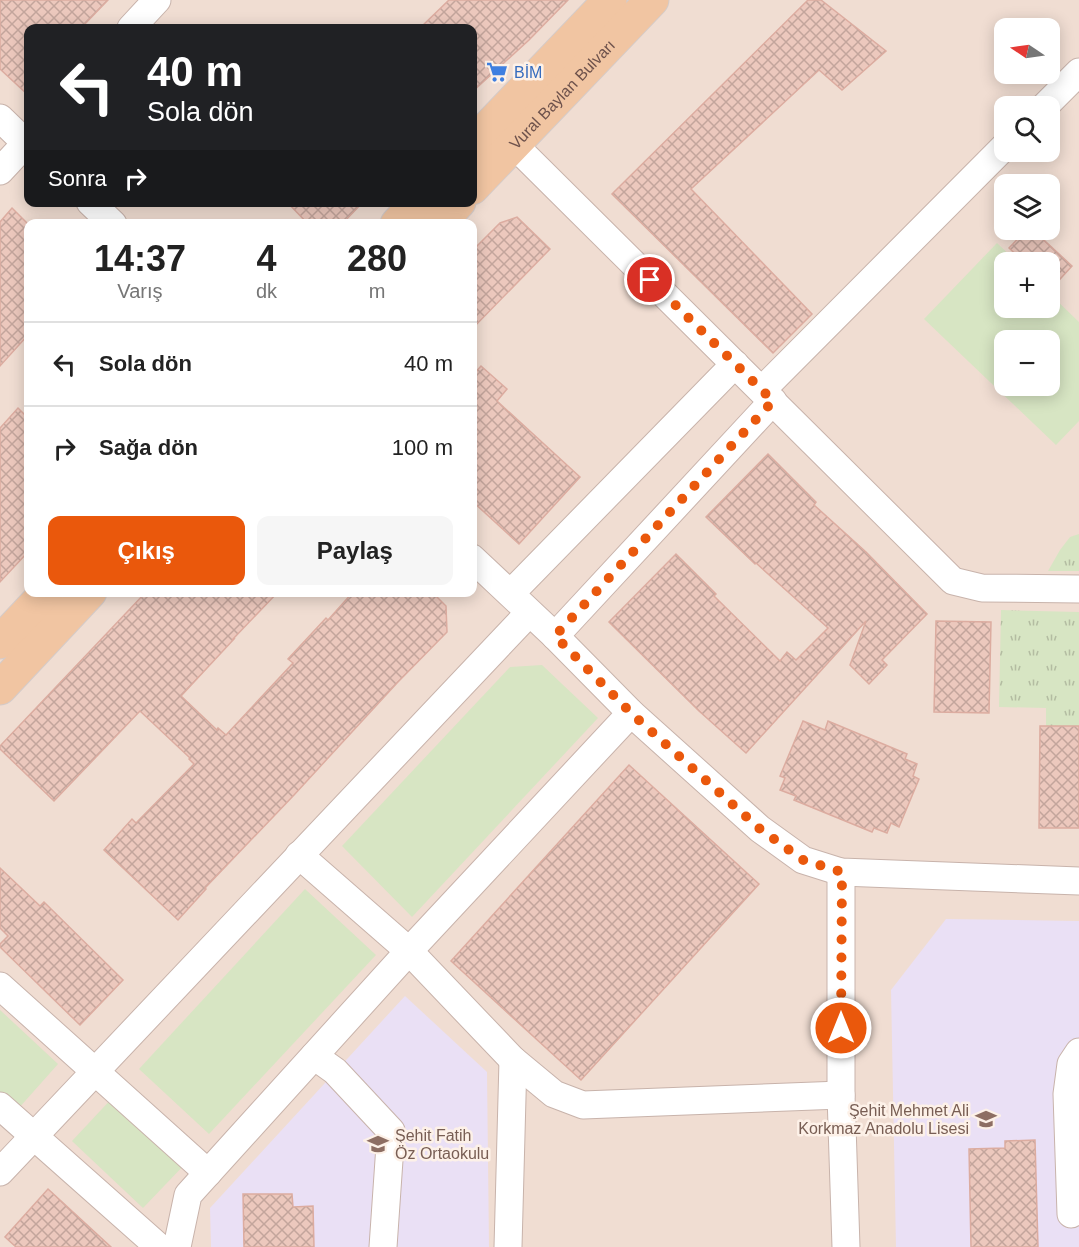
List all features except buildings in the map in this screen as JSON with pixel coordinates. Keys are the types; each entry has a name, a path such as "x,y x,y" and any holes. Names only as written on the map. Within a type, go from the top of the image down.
{"main road":[{"name":"Vural Baylan Bulvarı","path":"477,176 493,137 610,0"},
{"name":"Vural Baylan Bulvarı","path":"493,137 652,0"},
{"path":"402,219 412,207"},
{"path":"444,219 454,207"},
{"path":"0,642 42,597"},
{"path":"0,688 85,597"}],"street":[{"path":"135,24 157,0"},
{"path":"1055,96 1079,72"},
{"path":"0,118 24,139"},
{"path":"493,137 768,395 953,580 982,588 1079,589"},
{"path":"0,171 24,147"},
{"path":"555,636 768,395 994,158"},
{"path":"95,207 108,219"},
{"path":"511,593 735,364"},
{"path":"477,562 555,636 631,713 760,829 803,860 842,872 1079,880"},
{"path":"0,1172 529,613"},
{"path":"177,1247 188,1195 409,951 631,713"},
{"path":"299,855 409,951 513,1060 554,1094 583,1105 841,1095"},
{"path":"842,872 841,1095 846,1247"},
{"path":"0,986 208,1173"},
{"path":"1071,1214 1067,1094 1071,1064 1079,1052"},
{"path":"314,1056 335,1071 391,1131 383,1247"},
{"path":"508,1247 513,1060"},
{"path":"0,1106 159,1247"}],"shaded area":[{"path":"0,0 1079,0 1079,1247 0,1247"},
{"name":"Şehit Mehmet Ali Korkmaz Anadolu Lisesi","path":"946,919 1079,921 1079,1247 896,1247 891,990"},
{"name":"Şehit Fatih Öz Ortaokulu","path":"405,996 487,1072 489,1247 211,1247 210,1208"}],"green space":[{"path":"997,243 1006,252 994,252 994,318 1060,318 1060,304 1079,322 1079,421 1056,445 1005,396 1060,396 1060,330 994,330 994,386 924,319"},
{"path":"1079,534 1079,571 1048,571 1070,537"},
{"path":"1001,610 1079,612 1079,726 1046,726 1046,708 999,707"},
{"path":"542,665 598,718 412,917 342,846 510,667"},
{"path":"305,889 376,955 209,1134 139,1069"},
{"path":"0,1010 58,1064 18,1109 0,1093"},
{"path":"116,1094 187,1162 143,1208 72,1141"}],"place":[{"name":"BİM","path":"497,72"},
{"name":"Şehit Mehmet Ali Korkmaz Anadolu Lisesi","path":"986,1119"},
{"name":"Şehit Fatih Öz Ortaokulu","path":"378,1144"}],"route":[{"path":"650,280 773,401 555,636 631,713 760,829 803,860 842,872 841,1028"}]}
